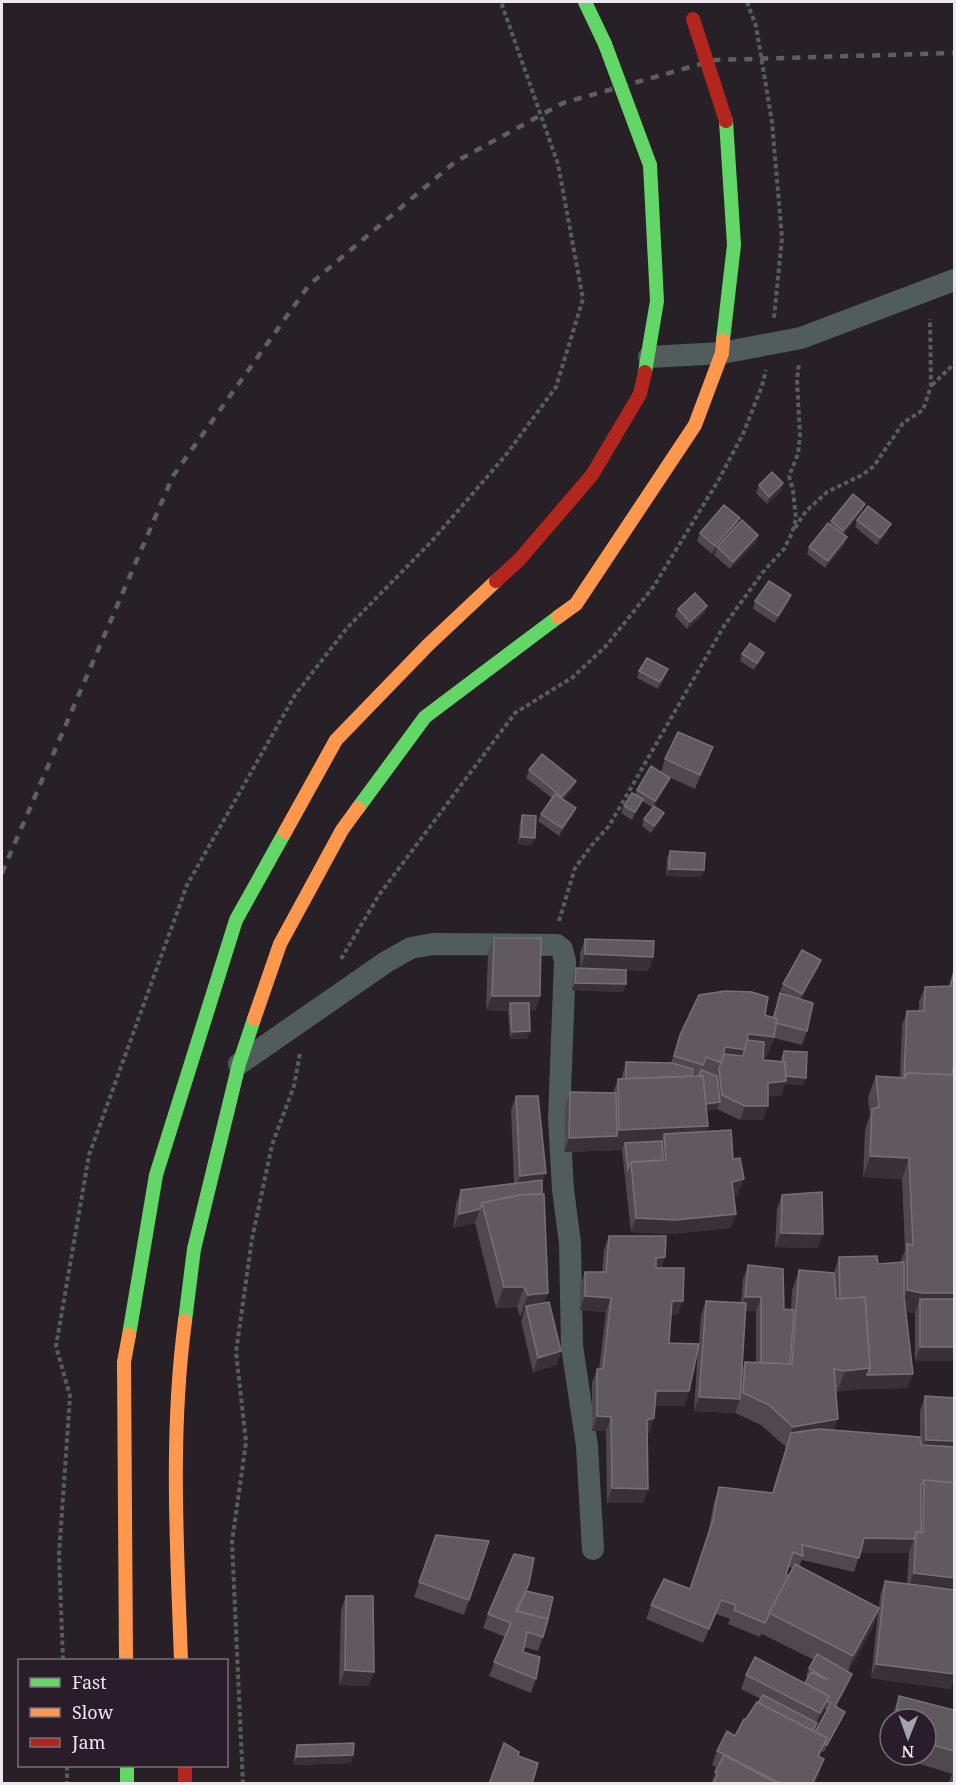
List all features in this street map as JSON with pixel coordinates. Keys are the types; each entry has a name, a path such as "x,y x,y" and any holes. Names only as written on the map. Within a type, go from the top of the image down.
{"main road":[{"path":"126,1659 124,1362 156,1175 236,920 336,740 428,645 519,560 592,476 640,394 649,357 657,301 650,165 605,44 585,2"},
{"path":"181,1659 176,1508 179,1366 194,1249 239,1064 280,944 342,830 425,717 576,604 695,425 722,353 734,245 726,121 690,14"},
{"path":"127,1767 127,1784"},
{"path":"185,1767 185,1784"}],"street":[{"path":"649,357 722,353 801,338 952,281"},
{"path":"239,1064 399,953 411,948 433,944 560,946 565,961 560,1118 563,1190 570,1243 572,1346 587,1446 593,1549"}],"path":[{"path":"337,966 379,895 515,714 573,677 606,646 654,586 718,481 743,434 762,386 772,343 782,238 768,95 756,26 747,2"},
{"path":"553,945 575,868 609,826 724,626 763,572 784,549 806,511 827,492 862,475 874,466 903,423 923,410 931,386 928,321 952,281"},
{"path":"792,534 796,519 789,476 798,454 800,436 797,380 801,338"},
{"path":"931,386 954,364"},
{"path":"243,1784 232,1542 246,1442 236,1352 252,1239 265,1177 272,1145 294,1086 307,1017"},
{"path":"67,1767 67,1784"}],"building":[{"path":"772,472 783,483 769,497 759,485"},
{"path":"853,494 865,504 843,531 831,521"},
{"path":"724,505 740,518 715,546 700,533"},
{"path":"868,506 891,524 880,538 857,520"},
{"path":"742,520 758,535 733,562 717,547"},
{"path":"828,523 847,537 828,561 809,547"},
{"path":"769,581 791,595 778,616 755,601"},
{"path":"695,593 707,606 690,622 678,609"},
{"path":"750,643 764,653 757,663 742,654"},
{"path":"647,658 668,669 660,682 639,671"},
{"path":"678,732 713,747 700,775 665,759"},
{"path":"542,754 576,781 562,797 529,770"},
{"path":"651,766 670,778 655,801 637,790"},
{"path":"632,793 643,799 635,812 624,806"},
{"path":"555,794 576,808 562,828 541,814"},
{"path":"654,806 664,813 654,826 644,819"},
{"path":"522,815 536,816 535,838 521,837"},
{"path":"670,851 705,853 704,870 669,869"},
{"path":"494,938 541,938 540,996 492,996"},
{"path":"585,939 654,941 653,957 585,954"},
{"path":"802,950 821,960 802,994 783,984"},
{"path":"576,968 626,970 626,984 575,983"},
{"path":"954,970 952,1075 907,1073 904,1077 907,1011 924,1011 925,987 951,986"},
{"path":"725,991 752,992 768,997 765,1015 777,1019 774,1037 748,1034 746,1050 725,1047 722,1063 706,1057 703,1065 674,1056 680,1035 699,995"},
{"path":"780,993 813,1003 807,1031 776,1023 777,1019 774,1018"},
{"path":"510,1003 529,1003 530,1031 512,1032"},
{"path":"747,1040 764,1042 763,1060 785,1062 786,1081 768,1083 768,1106 745,1106 722,1095 719,1069 724,1054 743,1056"},
{"path":"784,1051 807,1052 806,1078 786,1076 785,1062 783,1062"},
{"path":"626,1062 672,1063 693,1069 692,1076 626,1079"},
{"path":"701,1070 717,1076 720,1102 706,1104 703,1076 699,1076"},
{"path":"907,1073 954,1075 954,1293 922,1293 907,1290 907,1244 913,1245 909,1158 870,1156 872,1109 879,1107 876,1076 905,1078"},
{"path":"703,1076 708,1126 619,1130 618,1079"},
{"path":"570,1092 616,1093 617,1136 569,1138"},
{"path":"516,1096 538,1096 546,1173 520,1176"},
{"path":"731,1130 733,1159 740,1158 744,1179 732,1182 736,1214 675,1220 636,1218 631,1162 666,1160 664,1134"},
{"path":"662,1141 663,1160 631,1162 628,1169 625,1143"},
{"path":"542,1180 542,1194 520,1195 482,1203 480,1209 459,1214 461,1190"},
{"path":"822,1192 823,1234 781,1233 782,1195"},
{"path":"544,1194 548,1293 528,1295 524,1287 504,1287 482,1203 520,1195"},
{"path":"609,1236 666,1236 665,1257 656,1258 656,1268 684,1268 683,1301 672,1301 669,1343 699,1344 689,1391 656,1391 654,1418 647,1420 648,1489 612,1488 611,1417 597,1416 597,1369 603,1369 611,1298 585,1296 585,1272 606,1272"},
{"path":"877,1256 878,1264 904,1262 904,1297 913,1374 867,1375 870,1368 865,1297 840,1299 839,1257"},
{"path":"748,1265 783,1269 784,1309 794,1310 790,1364 761,1363 761,1297 745,1297"},
{"path":"799,1270 834,1273 836,1299 865,1297 870,1368 845,1371 834,1369 838,1419 793,1427 769,1405 743,1393 745,1362 792,1364"},
{"path":"920,1299 954,1299 954,1347 920,1347"},
{"path":"706,1301 746,1303 740,1399 699,1397"},
{"path":"549,1302 561,1351 538,1358 526,1306"},
{"path":"925,1396 954,1398 954,1441 926,1440"},
{"path":"819,1429 920,1437 921,1445 954,1447 954,1483 924,1480 921,1486 921,1532 916,1532 914,1539 864,1538 859,1558 802,1545 803,1556 793,1552 786,1574 789,1576 765,1623 734,1610 736,1605 721,1600 709,1629 651,1605 664,1579 690,1589 713,1520 719,1487 773,1493 791,1433"},
{"path":"924,1480 954,1483 954,1578 914,1573 916,1532 923,1533"},
{"path":"436,1535 489,1541 469,1600 419,1582"},
{"path":"514,1554 534,1558 529,1584 516,1611 548,1619 543,1637 527,1632 523,1652 540,1657 536,1679 494,1662 511,1623 488,1614"},
{"path":"795,1564 879,1608 853,1656 769,1613"},
{"path":"885,1581 954,1590 954,1674 876,1664"},
{"path":"526,1591 553,1597 548,1619 517,1611"},
{"path":"346,1596 373,1596 374,1672 345,1670"},
{"path":"817,1654 852,1674 835,1706 845,1712 827,1745 825,1744 827,1738 815,1732 831,1703 827,1701 829,1696 805,1683 811,1672 828,1680 809,1668"},
{"path":"755,1657 829,1696 820,1713 746,1675"},
{"path":"763,1695 817,1723 813,1731 758,1703"},
{"path":"899,1696 954,1710 954,1751 938,1746 938,1707 897,1707"},
{"path":"757,1702 827,1738 818,1756 824,1759 812,1784 782,1784 717,1751 727,1731 735,1736"},
{"path":"354,1743 353,1755 296,1757 297,1745"},
{"path":"504,1743 519,1752 518,1756 538,1763 532,1784 489,1784"},
{"path":"724,1755 778,1784 713,1784 718,1774 715,1772"}],"railway":[{"path":"2,873 173,476 309,285 455,162 563,103 715,60 954,53"}],"traffic: fast":[{"path":"585,2 605,44"},
{"path":"605,44 650,165"},
{"path":"723,340 734,245 726,121"},
{"path":"645,372 657,301 650,165"},
{"path":"358,808 425,717 558,617"},
{"path":"129,1335 156,1175 236,920 285,832"},
{"path":"185,1321 194,1249 239,1064 254,1019"},
{"path":"127,1767 127,1784"}],"traffic: slow":[{"path":"558,617 576,604 695,425 722,353 723,340"},
{"path":"285,832 336,740 428,645 496,581"},
{"path":"254,1019 280,944 342,830 358,808"},
{"path":"181,1659 176,1448 177,1405 185,1321"},
{"path":"126,1659 124,1362 129,1335"}],"traffic: jam":[{"path":"693,19 726,121"},
{"path":"496,581 519,560 592,475 640,394 645,372"},
{"path":"185,1767 185,1784"}]}
